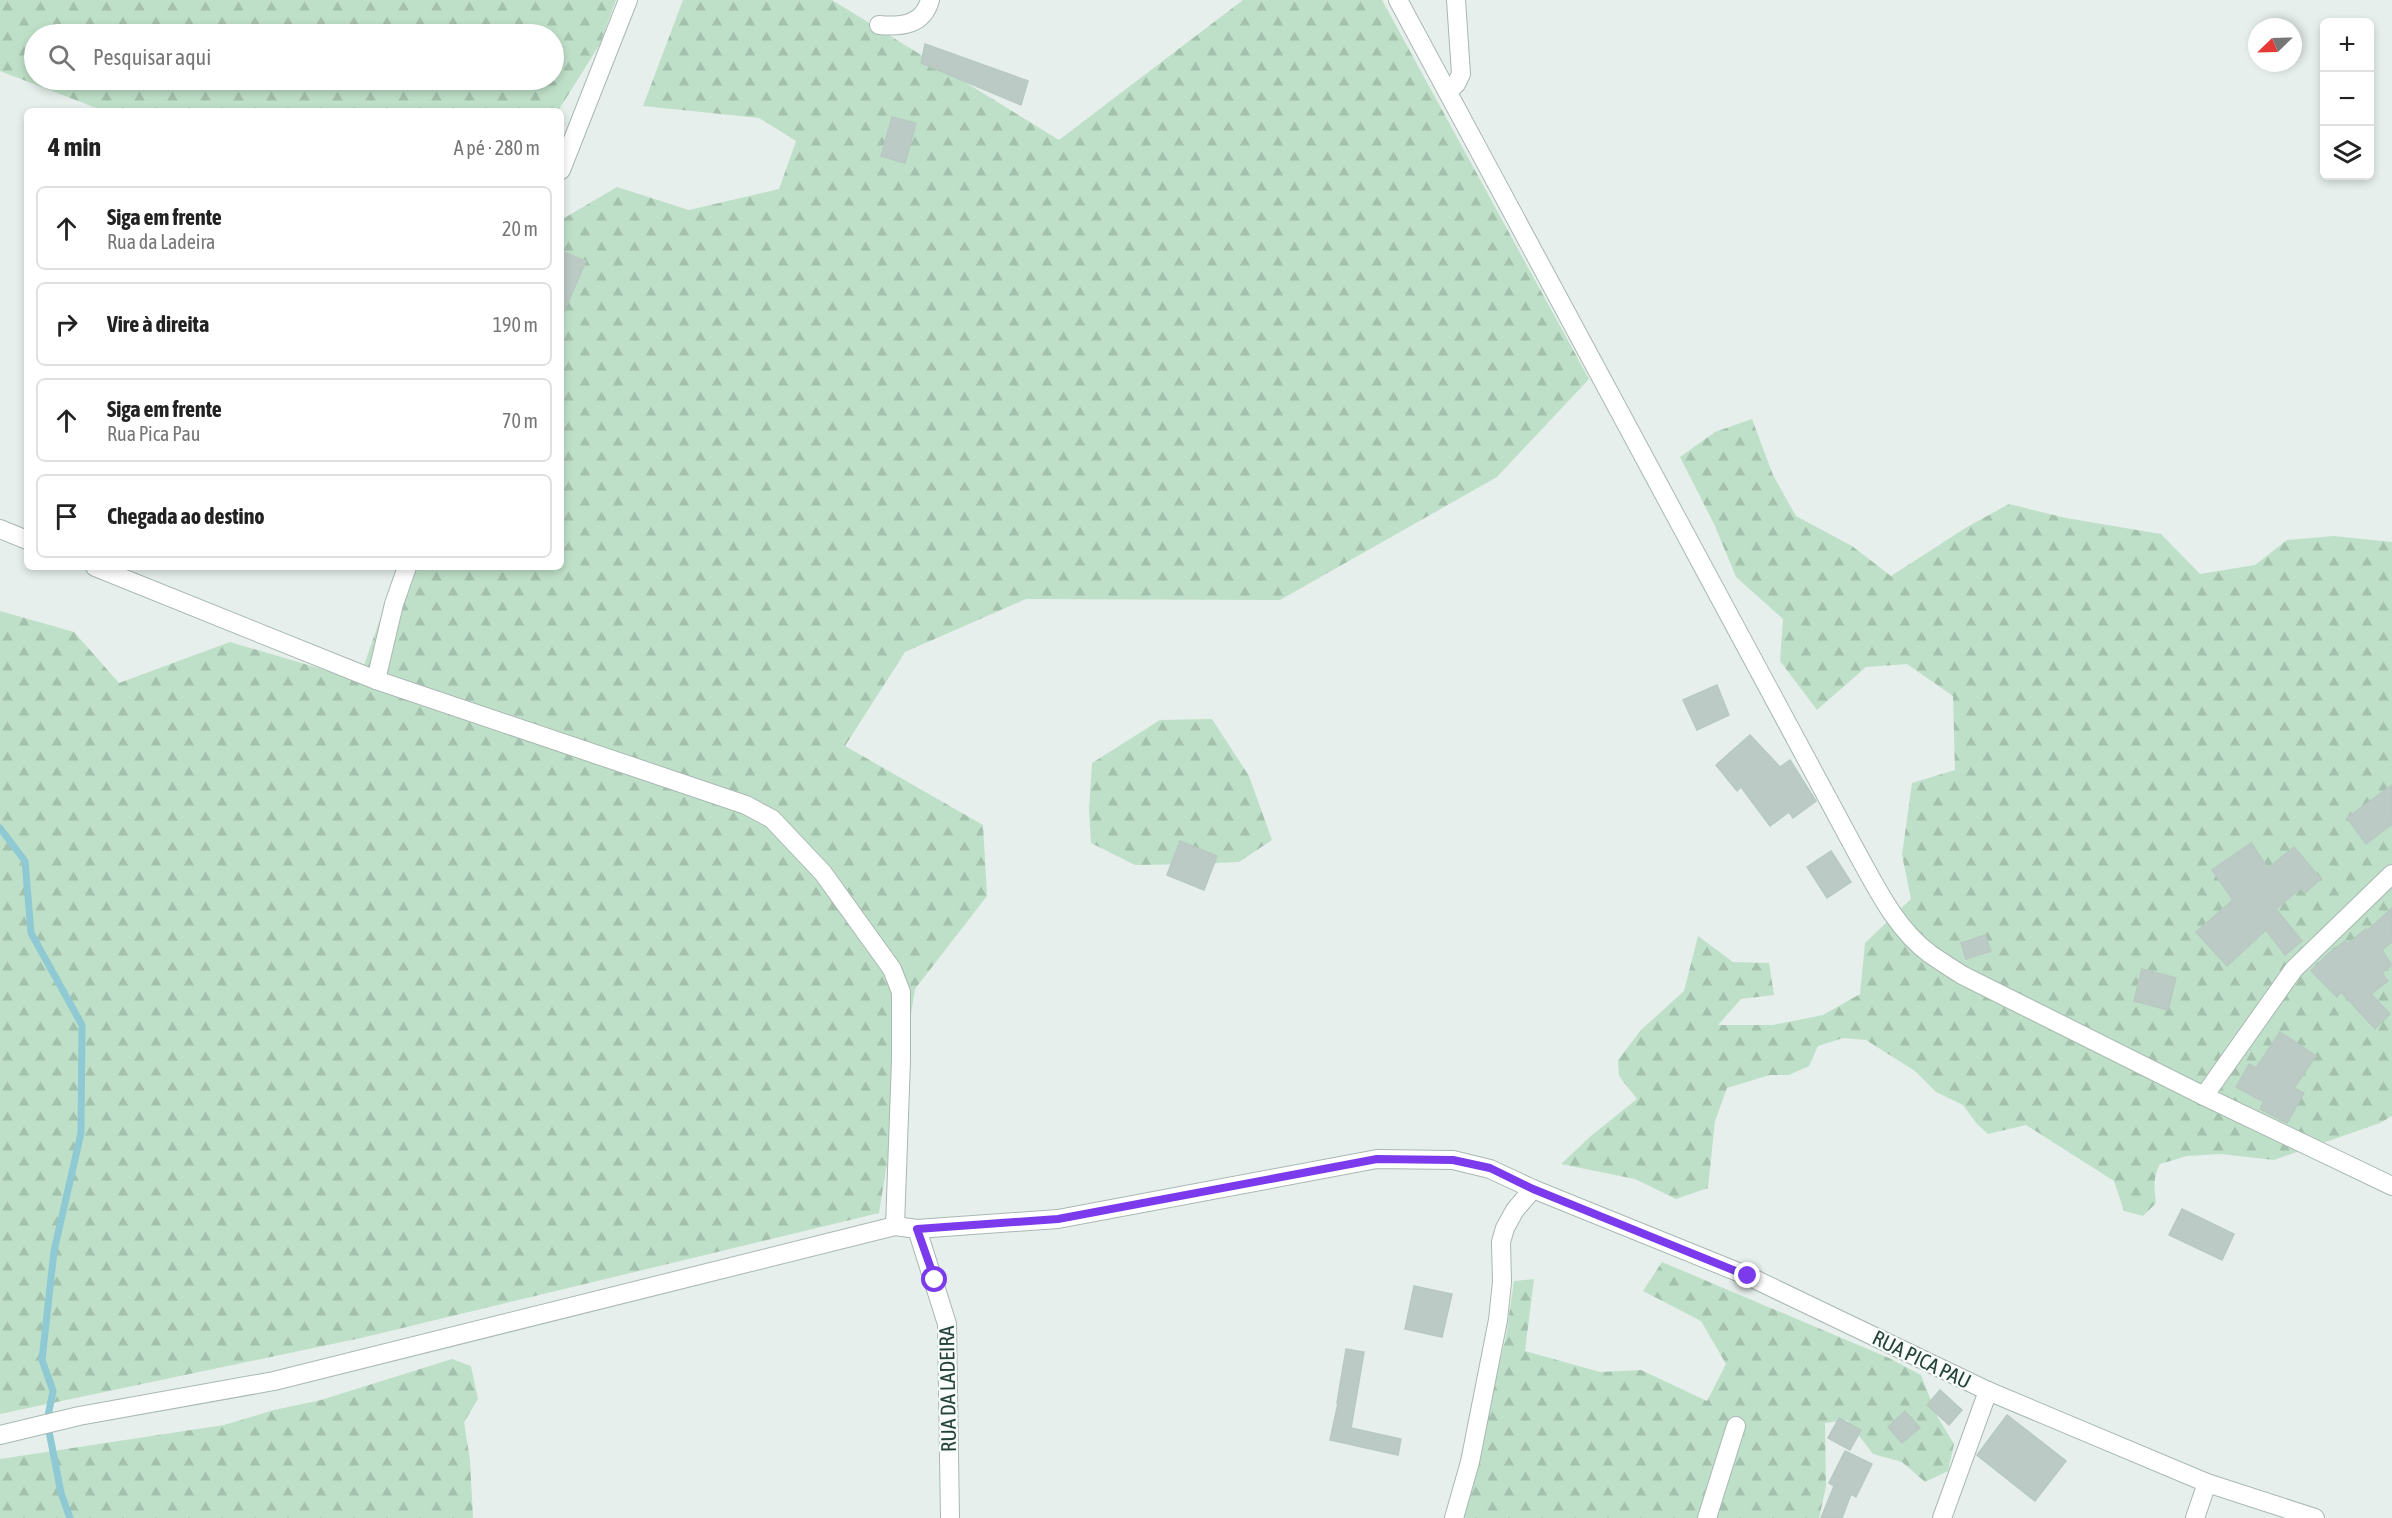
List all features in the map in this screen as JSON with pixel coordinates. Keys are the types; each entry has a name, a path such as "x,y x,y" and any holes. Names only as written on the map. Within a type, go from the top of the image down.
{"street":[{"path":"564,162 628,0"},
{"path":"879,26 898,26 915,22 927,11 930,0"},
{"path":"1398,0 1861,860 1899,922 1928,953 1962,975 2204,1096 2392,1186"},
{"path":"1448,92 1456,84 1461,74 1456,0"},
{"path":"0,529 24,539"},
{"path":"0,1435 79,1416 274,1381 895,1226 902,1060 902,992 892,969 823,873 772,819 746,806 376,680 102,570"},
{"path":"376,680 394,604 406,570"},
{"path":"2204,1096 2294,969 2392,874"},
{"name":"RUA PICA PAU","path":"895,1226 917,1229 1058,1219 1377,1159 1453,1160 1490,1168 1533,1189 1748,1276 1988,1391 2207,1483 2315,1518"},
{"path":"1454,1518 1470,1462 1498,1320 1502,1282 1501,1242 1505,1228 1515,1210 1533,1189"},
{"name":"RUA DA LADEIRA","path":"917,1229 947,1324 950,1518"},
{"path":"1942,1518 1988,1391"},
{"path":"1707,1518 1736,1426"},
{"path":"2195,1518 2207,1483"}],"green space":[{"path":"0,0 616,0 600,44 560,108 96,108 49,90 564,90 564,24 24,24 24,80 0,71"},
{"path":"683,0 832,0 1059,140 1243,0 1382,0 1589,379 1497,477 1280,600 1026,599 905,652 845,746 983,825 987,896 915,989 879,1213 361,1338 0,1414 0,611 74,632 119,683 230,642 359,680 397,570 564,570 564,218 617,187 689,210 779,189 796,141 759,118 643,106"},
{"path":"1752,419 1773,475 1796,516 1852,546 1891,576 1967,527 2009,504 2066,518 2161,534 2200,574 2255,565 2287,540 2334,536 2392,542 2392,1116 2380,1123 2274,1160 2221,1154 2187,1156 2160,1164 2156,1173 2156,1203 2143,1216 2124,1211 2114,1181 2026,1125 1988,1134 1977,1124 1963,1105 1936,1092 1915,1071 1866,1040 1843,1038 1818,1046 1809,1066 1789,1075 1770,1075 1727,1088 1715,1121 1708,1188 1676,1199 1635,1179 1561,1164 1592,1135 1637,1099 1619,1076 1618,1060 1641,1030 1684,991 1698,936 1733,962 1769,963 1774,995 1741,999 1718,1025 1773,1025 1823,1015 1860,994 1865,943 1911,899 1902,855 1912,783 1955,770 1953,696 1907,664 1866,667 1817,710 1780,661 1783,619 1736,577 1715,526 1680,457 1715,432"},
{"path":"1212,719 1249,776 1272,840 1239,862 1135,865 1091,843 1089,809 1092,763 1160,720"},
{"path":"1662,1262 1889,1358 1921,1375 1937,1416 1954,1444 1948,1471 1925,1482 1902,1462 1873,1454 1847,1420 1825,1423 1826,1486 1819,1518 1462,1518 1506,1336 1514,1281 1534,1279 1525,1351 1600,1372 1641,1370 1707,1401 1726,1364 1701,1321 1643,1291"},
{"path":"452,1359 471,1366 478,1399 464,1422 470,1460 473,1518 0,1518 0,1459 224,1425 274,1410 321,1400"}],"building":[{"path":"925,44 1028,81 1021,105 921,63"},
{"path":"892,117 916,123 905,163 881,156"},
{"path":"564,252 586,261 564,312"},
{"path":"1717,685 1729,715 1697,730 1683,700"},
{"path":"1750,735 1780,767 1790,760 1816,801 1793,818 1789,812 1770,826 1741,787 1737,791 1716,765"},
{"path":"2392,785 2392,824 2366,844 2347,818"},
{"path":"1180,841 1217,856 1204,890 1167,875"},
{"path":"2251,843 2268,868 2294,847 2321,879 2305,893 2301,888 2276,909 2302,941 2285,955 2266,930 2227,966 2196,932 2233,900 2212,870"},
{"path":"1831,851 1851,882 1827,898 1807,867"},
{"path":"2392,908 2392,942 2382,950 2392,965 2382,973 2388,981 2371,994 2390,1014 2375,1029 2341,992 2337,997 2311,971 2328,954 2345,941 2347,944 2366,929 2367,931"},
{"path":"1985,935 1991,951 1966,959 1961,943"},
{"path":"2142,969 2176,978 2168,1010 2134,1001"},
{"path":"2280,1032 2316,1056 2294,1088 2304,1093 2287,1123 2260,1109 2264,1102 2236,1087 2249,1064 2256,1068"},
{"path":"2182,1209 2234,1234 2222,1260 2169,1235"},
{"path":"1414,1286 1452,1294 1442,1337 1405,1329"},
{"path":"1346,1349 1364,1352 1351,1428 1401,1439 1398,1455 1330,1440"},
{"path":"1940,1390 1962,1410 1949,1425 1927,1405"},
{"path":"1905,1411 1920,1428 1902,1443 1888,1427"},
{"path":"2007,1415 2066,1461 2035,1501 1977,1455"},
{"path":"1839,1418 1861,1430 1850,1450 1828,1438"},
{"path":"1845,1451 1872,1464 1856,1497 1851,1494 1842,1518 1821,1518 1834,1486 1829,1483"}],"waterway":[{"path":"0,828 25,861 31,933 82,1025 81,1133 54,1251 42,1360 53,1391 47,1421 61,1493 70,1518"}],"route":[{"path":"935,1280 917,1229 1058,1219 1377,1159 1453,1160 1490,1168 1533,1189 1748,1276"}]}
